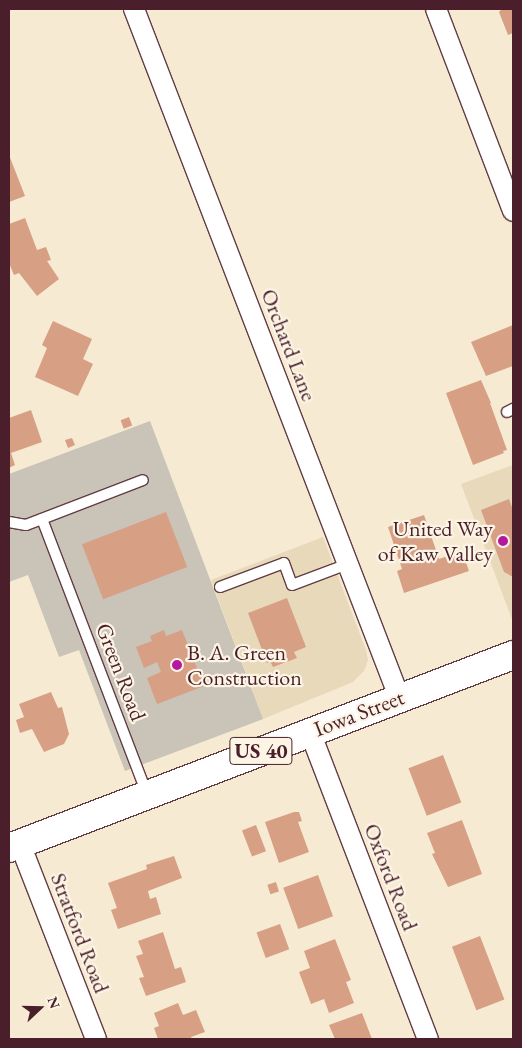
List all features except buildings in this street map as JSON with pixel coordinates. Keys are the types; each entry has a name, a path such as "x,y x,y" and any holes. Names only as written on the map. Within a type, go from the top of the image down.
{"highway":[{"name":"Iowa Street","path":"15,846 399,697 513,655"}],"street":[{"name":"Orchard Lane","path":"134,9 399,697"},
{"path":"436,9 513,211"},
{"name":"Oxford Road","path":"310,732 428,1039"},
{"name":"Stratford Road","path":"15,846 96,1039"}],"lane":[{"path":"9,522 26,525 143,480"},
{"name":"Green Road","path":"42,519 148,795"},
{"path":"220,587 284,562 292,585 348,564"}],"shaded area":[{"path":"150,421 263,719 125,771 79,650 59,657 28,575 9,582 9,474"},
{"path":"513,465 513,622 461,484"},
{"path":"323,537 366,650 368,660 364,671 353,682 263,719 211,580"}],"place":[{"name":"United Way of Kaw Valley","path":"503,541"},
{"name":"B. A. Green Construction","path":"177,665"}]}
